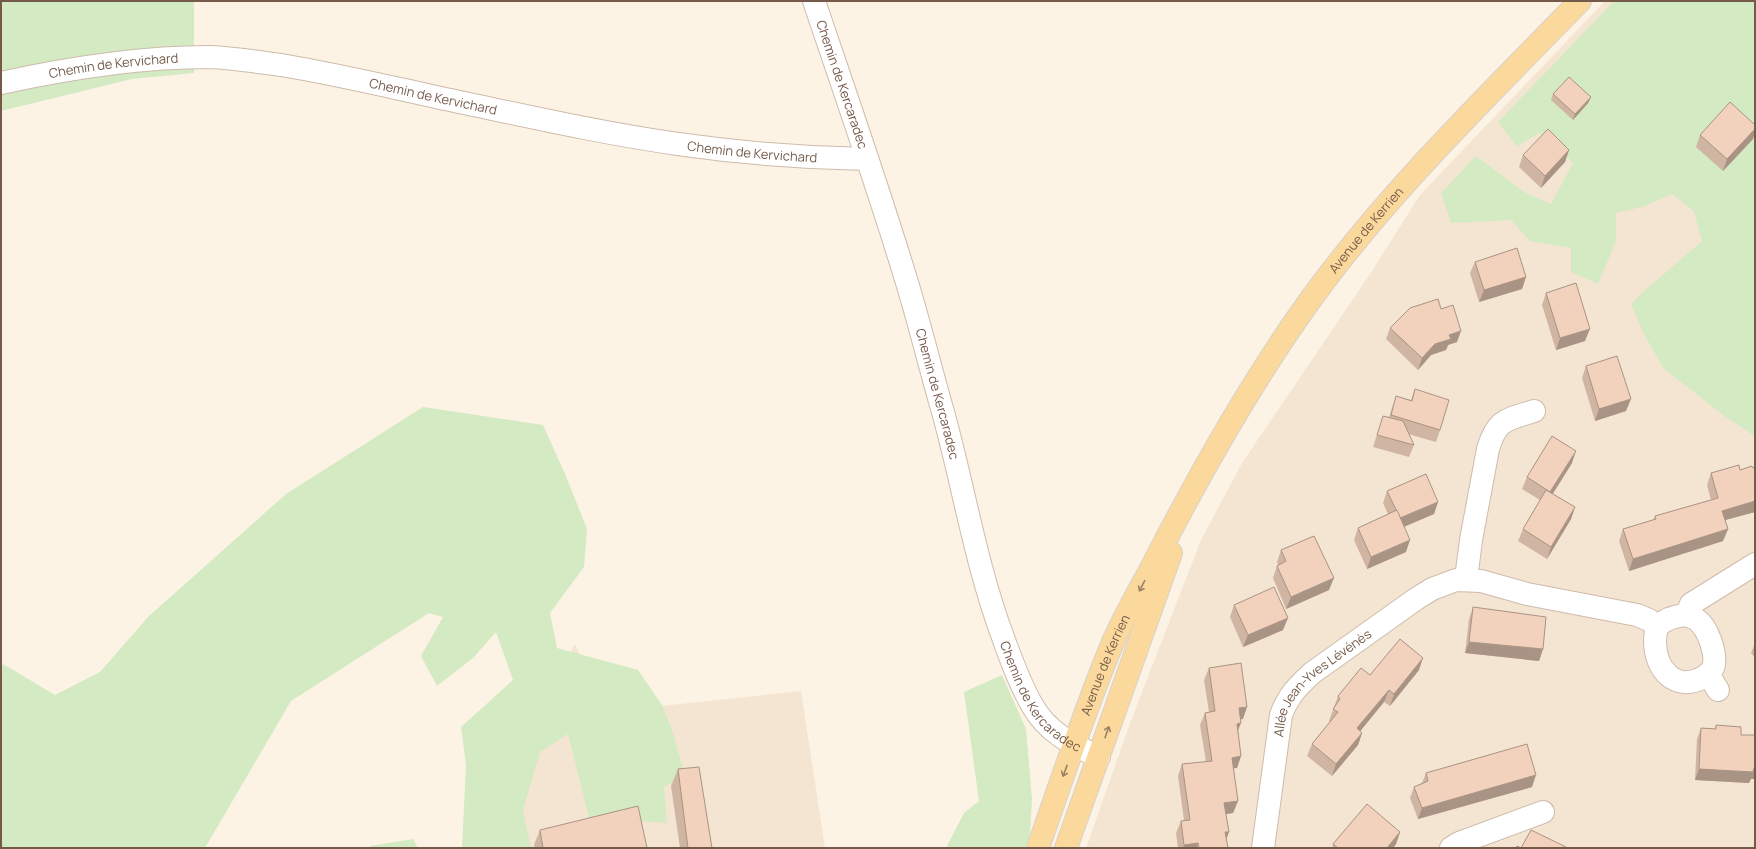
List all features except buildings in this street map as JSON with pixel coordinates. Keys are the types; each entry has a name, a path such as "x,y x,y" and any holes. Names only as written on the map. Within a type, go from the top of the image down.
{"main road":[{"name":"Avenue de Kerrien","path":"1038,848 1114,639 1229,422 1302,312 1371,222 1426,162 1580,1"},
{"name":"Avenue de Kerrien","path":"1066,848 1154,603 1192,490"}],"street":[{"name":"Chemin de Kercaradec","path":"814,1 906,278 943,415 971,531 998,626 1022,686 1033,707 1052,731 1074,746 1099,757"},
{"name":"Chemin de Kervichard","path":"1,84 96,66 176,58 212,57 255,61 318,71 599,131 677,144 754,153 867,159"},
{"path":"1466,579 1471,540 1492,435 1498,426 1504,422 1534,411"},
{"path":"1686,615 1691,604 1755,564"},
{"name":"Allée Jean-Yves Lévénès","path":"1263,848 1281,715 1286,701 1312,673 1432,589 1448,582 1466,579 1481,581 1526,594 1636,615 1649,620 1657,627"},
{"path":"1686,615 1697,619 1704,628 1714,653 1713,682 1679,682 1668,676 1660,666 1655,652 1657,627 1667,619 1686,615"},
{"path":"1451,848 1458,843 1543,812"}],"shaded area":[{"path":"1605,1 1755,1 1755,848 1086,848 1132,718 1201,540 1242,463 1370,274 1420,195"},
{"path":"575,644 605,712 801,691 825,848 495,848 487,812"}],"green space":[{"path":"1,1 194,1 194,73 132,79 1,111"},
{"path":"1614,1 1755,1 1755,436 1727,418 1663,368 1643,332 1631,304 1702,241 1694,211 1672,194 1642,207 1616,213 1616,241 1598,284 1571,272 1571,248 1530,241 1511,220 1451,223 1441,193 1476,156 1524,192 1551,204 1573,163 1539,133 1517,146 1498,122"},
{"path":"423,407 543,425 587,529 584,567 550,613 557,648 638,670 662,705 672,730 685,775 664,787 667,823 589,818 568,734 540,752 523,810 531,848 462,848 466,765 461,727 513,680 496,632 473,658 437,686 421,656 443,617 429,613 291,701 205,848 1,848 1,670 3,664 55,695 100,672 148,617 286,494"},
{"path":"1002,675 1026,729 1032,799 1030,835 1025,848 946,848 964,813 979,801 964,692"},
{"path":"413,839 418,848 369,848 370,846"}]}
